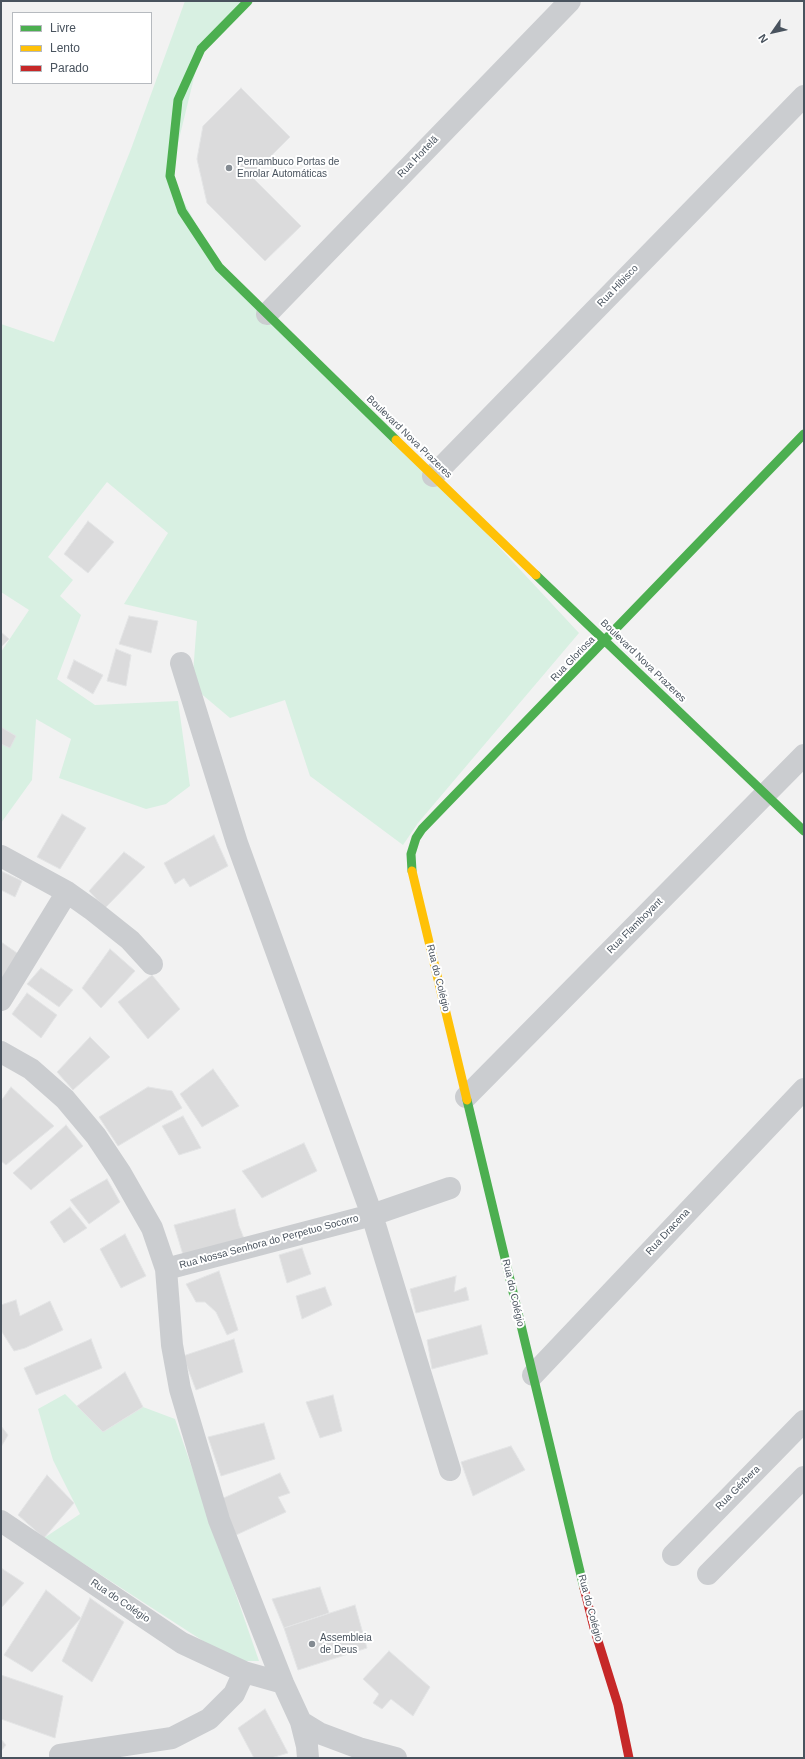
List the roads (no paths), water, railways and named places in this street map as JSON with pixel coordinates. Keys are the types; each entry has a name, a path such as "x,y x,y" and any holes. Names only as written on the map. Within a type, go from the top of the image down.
{"street":[{"name":"Boulevard Nova Prazeres","path":"248,1 201,49 178,100 170,176 182,210 219,267 433,476 804,831"},
{"name":"Rua Hortelã","path":"267,314 570,1"},
{"name":"Rua Hibisco","path":"433,476 804,96"},
{"name":"Rua Gloriosa","path":"422,829 804,434"},
{"path":"181,663 237,843 372,1215 450,1470"},
{"name":"Rua Flamboyant","path":"466,1097 804,755"},
{"name":"Rua do Colégio","path":"422,829 413,847 411,868 594,1628 618,1705 629,1758"},
{"path":"1,856 67,892 130,940 152,964"},
{"path":"1,1000 67,892"},
{"name":"Rua Nossa Senhora do Perpetuo Socorro","path":"1,1052 31,1069 65,1100 96,1136 120,1172 152,1228 166,1269 172,1345 180,1389 219,1520 283,1683"},
{"name":"Rua Dracena","path":"533,1375 804,1089"},
{"name":"Rua Nossa Senhora do Perpetuo Socorro","path":"166,1269 372,1215 450,1188"},
{"name":"Rua Gérbera","path":"673,1555 804,1421"},
{"path":"708,1574 804,1477"},
{"name":"Rua do Colégio","path":"1,1521 182,1643 244,1672 283,1683"},
{"path":"60,1755 172,1738 209,1719 234,1694 244,1672"},
{"path":"283,1683 301,1722 307,1746 308,1758"},
{"path":"301,1722 319,1733 359,1748 396,1758"}],"place":[{"name":"Pernambuco Portas de Enrolar Automáticas","path":"229,168"},
{"name":"Assembleia de Deus","path":"312,1644"}]}
